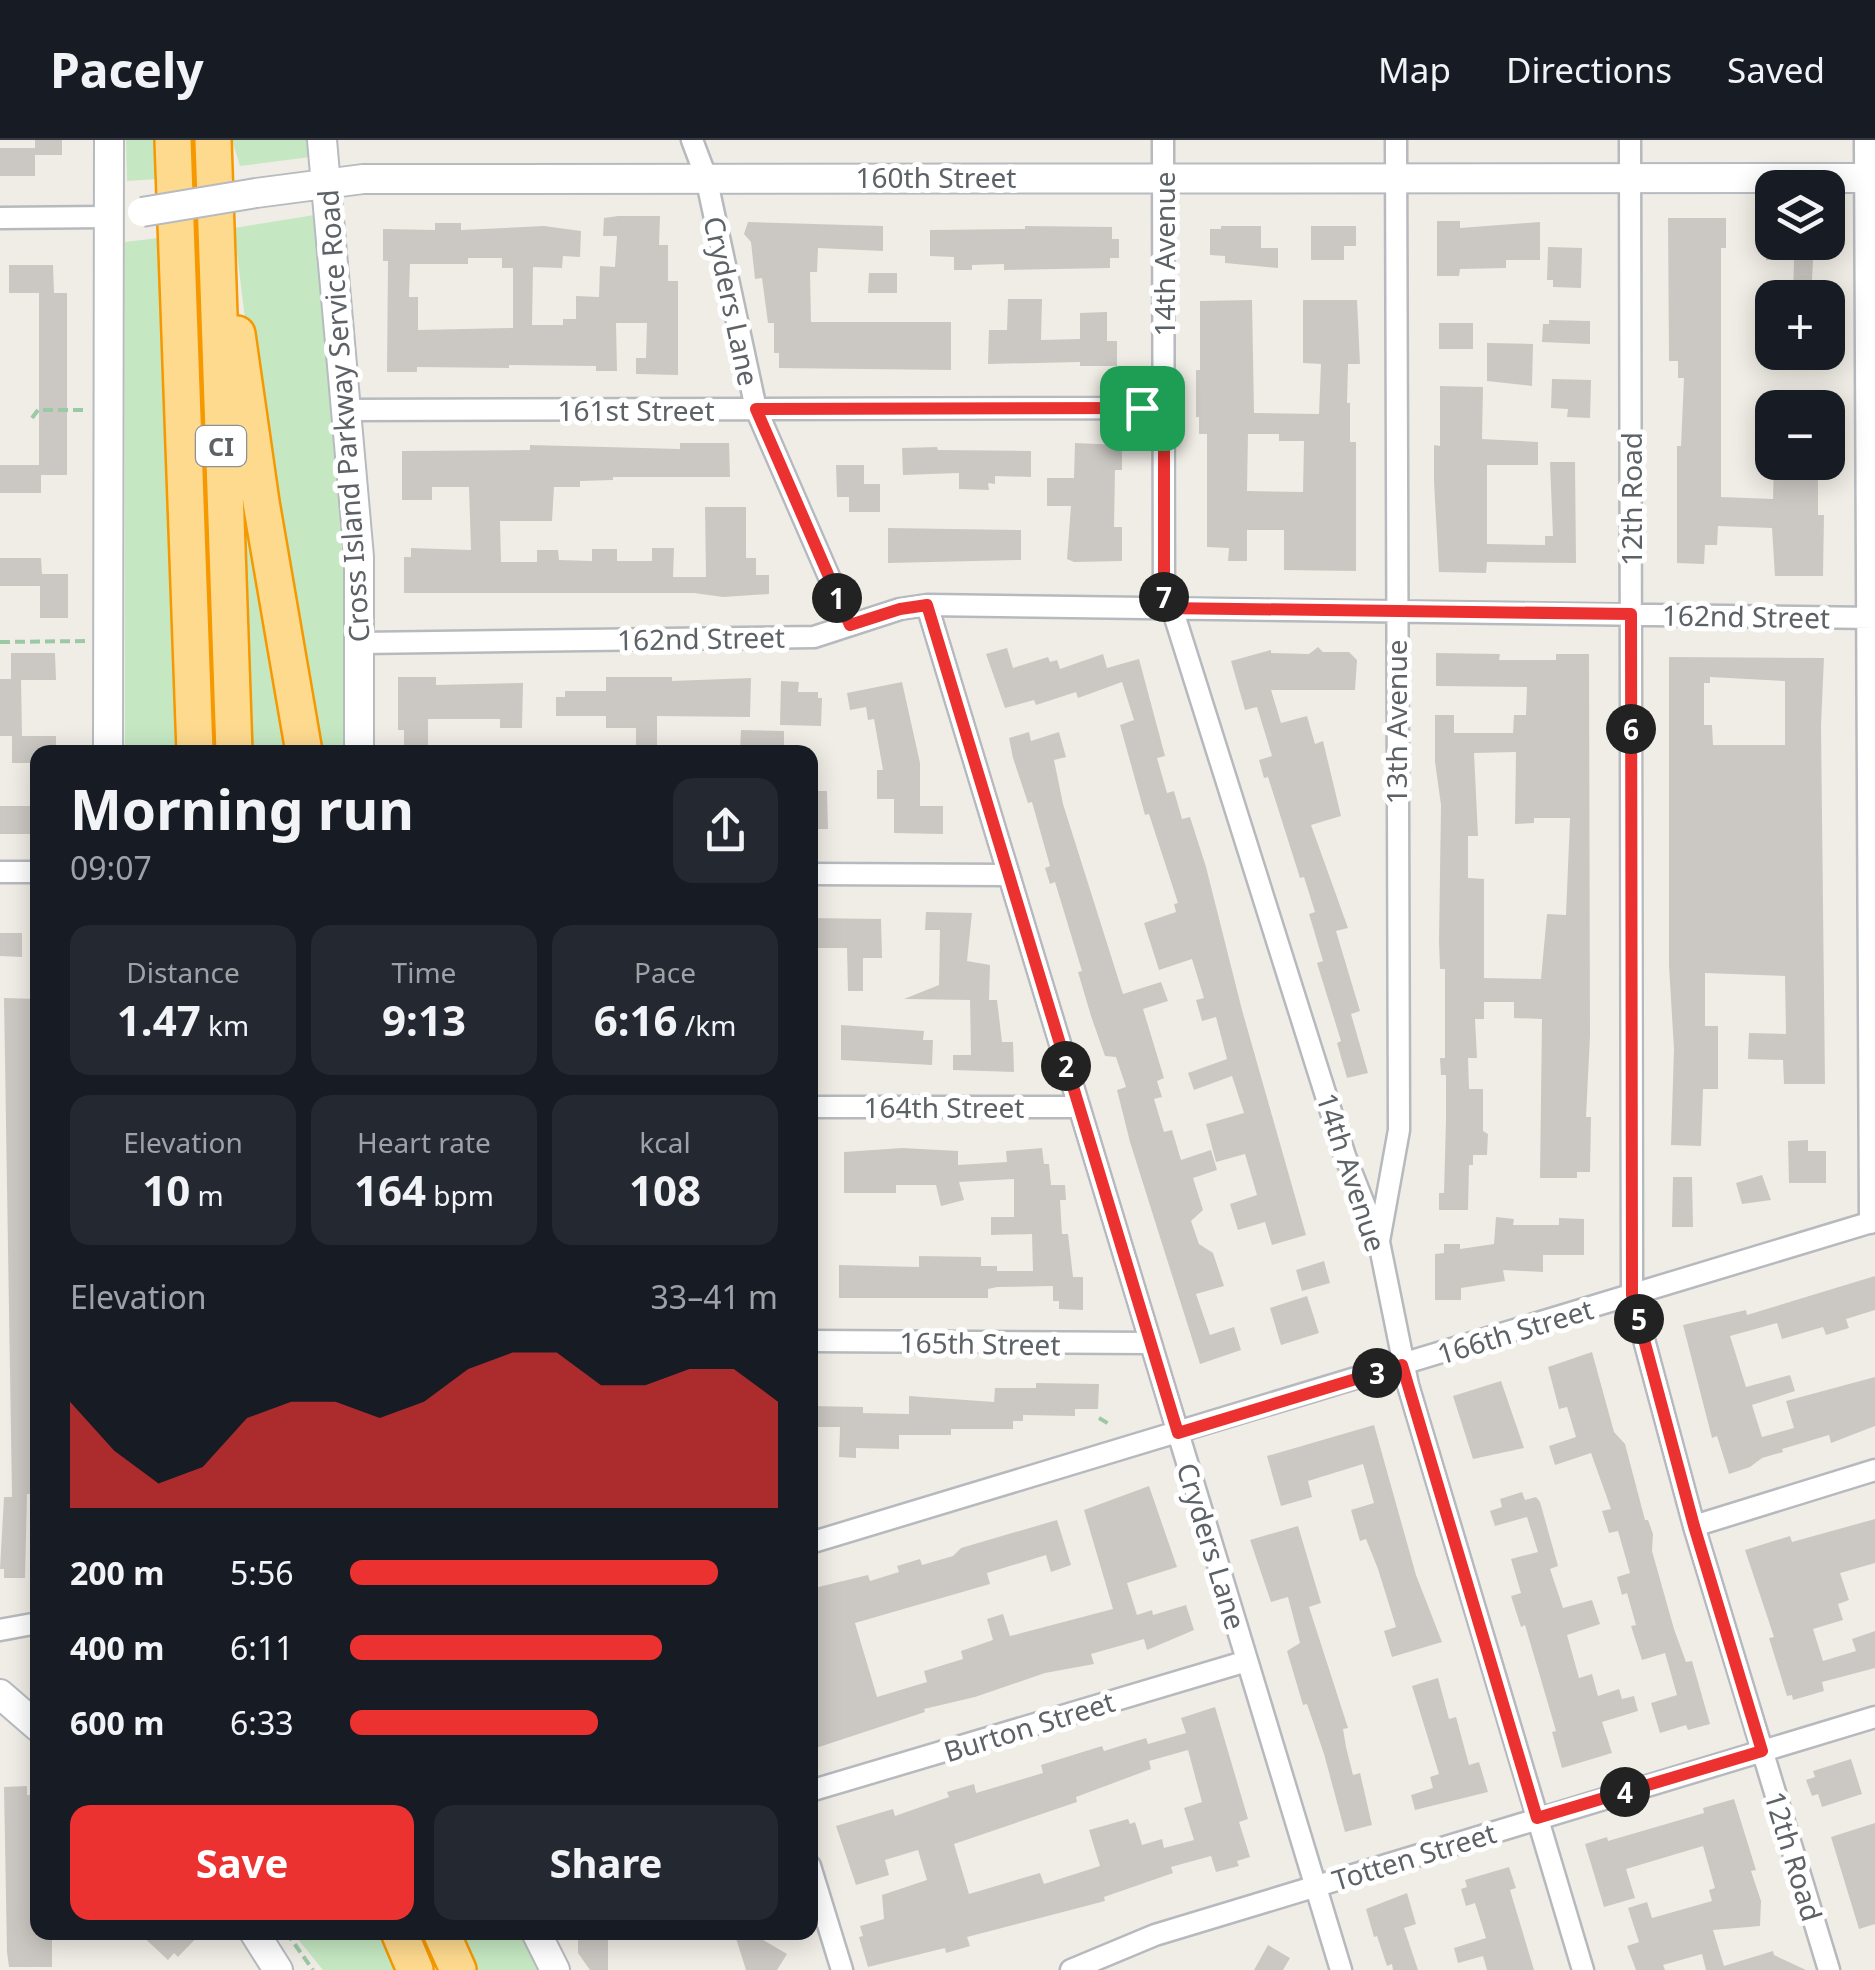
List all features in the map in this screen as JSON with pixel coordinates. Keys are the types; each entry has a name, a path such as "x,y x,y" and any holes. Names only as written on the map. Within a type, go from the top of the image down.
{"highway":[{"name":"CI","path":"174,140 194,745"},
{"name":"CI","path":"213,148 234,745"},
{"path":"213,148 256,474 303,745"},
{"path":"402,1940 415,1970"},
{"path":"445,1940 458,1970"}],"street":[{"path":"108,745 109,140"},
{"name":"Cross Island Parkway Service Road","path":"322,140 358,538 358,745"},
{"name":"Cryders Lane","path":"692,140 706,177 756,409 850,625"},
{"name":"14th Avenue","path":"1163,140 1168,608 1346,1156 1379,1242 1402,1365 1583,1970"},
{"name":"13th Avenue","path":"1379,1242 1399,1130 1396,140"},
{"name":"12th Road","path":"1630,140 1632,1295 1694,1526 1829,1970"},
{"path":"1864,140 1870,178 1873,1222"},
{"name":"160th Street","path":"0,218 107,217 326,182 706,177 1870,178"},
{"name":"161st Street","path":"347,410 1164,408"},
{"name":"Cryders Lane","path":"927,605 1341,1970"},
{"name":"162nd Street","path":"361,643 814,637 900,609 927,605 1870,618"},
{"path":"0,872 30,872"},
{"path":"818,874 1008,875"},
{"name":"164th Street","path":"818,1107 1079,1108"},
{"name":"166th Street","path":"818,1541 1873,1222"},
{"name":"165th Street","path":"818,1341 1150,1343"},
{"path":"1694,1526 1875,1470"},
{"path":"0,1630 30,1625"},
{"name":"Burton Street","path":"818,1789 1247,1661"},
{"path":"0,1694 30,1720"},
{"name":"Totten Street","path":"1071,1970 1138,1941 1315,1885 1875,1717"},
{"path":"818,1892 842,1970"},
{"path":"259,1940 278,1970"},
{"path":"540,1940 554,1970"}],"path":[{"path":"32,418 38,410 90,410"},
{"path":"0,642 90,641"},
{"path":"1099,1418 1109,1424"},
{"path":"292,1940 313,1970"}],"green space":[{"path":"126,140 155,140 158,179 127,181"},
{"path":"232,140 309,140 310,157 240,166"},
{"path":"314,215 346,561 346,745 313,745 256,410 234,228"},
{"path":"158,238 179,745 125,745 125,242"},
{"path":"239,444 292,745 250,745"},
{"path":"299,1940 384,1940 398,1970 323,1970"},
{"path":"462,1940 527,1940 542,1970 476,1970"}],"building":[{"path":"35,140 62,140 62,155 35,155 35,176 0,176 0,148 35,148"},
{"path":"660,216 659,245 668,245 668,281 678,281 678,375 636,374 636,358 646,358 647,323 616,323 617,371 596,371 596,366 509,365 417,367 417,372 387,372 388,261 383,261 383,229 435,230 435,223 461,223 461,230 544,226 581,231 580,257 563,256 562,268 533,267 532,325 563,325 563,319 576,319 576,296 599,297 600,266 615,267 617,236 603,236 604,218","holes":["468,258 502,258 502,268 513,268 513,328 418,330 418,297 409,297 410,264 468,264"]},
{"path":"1668,218 1726,218 1726,248 1721,248 1721,497 1773,499 1774,480 1818,480 1818,515 1824,515 1823,576 1775,576 1772,528 1718,526 1717,545 1705,545 1704,564 1677,563 1677,446 1681,446 1684,378 1678,378 1678,361 1669,361"},
{"path":"1437,221 1460,221 1460,228 1540,222 1540,260 1506,260 1506,268 1460,269 1459,276 1437,276"},
{"path":"748,222 883,226 883,251 818,248 817,272 810,272 811,322 951,322 951,370 779,368 779,353 774,353 774,323 768,323 762,278 755,279 751,242 744,234"},
{"path":"1261,226 1261,248 1278,248 1278,268 1225,263 1225,256 1210,255 1210,229"},
{"path":"1311,226 1356,226 1356,246 1344,246 1344,260 1311,260"},
{"path":"1112,227 1112,239 1119,239 1119,258 1110,258 1110,268 1004,270 1004,264 954,270 954,257 930,256 930,230"},
{"path":"1548,247 1582,248 1581,288 1553,287 1553,280 1547,280"},
{"path":"1794,260 1813,260 1812,280 1793,280"},
{"path":"9,265 53,265 54,293 67,293 67,475 41,475 41,493 0,493 0,465 39,465 39,293 9,293"},
{"path":"869,273 897,273 897,293 868,293"},
{"path":"1008,299 1042,299 1041,340 1080,339 1080,313 1107,312 1107,341 1117,341 1117,366 1080,366 1080,362 988,364 989,330 1007,330"},
{"path":"1252,300 1254,413 1319,414 1321,364 1303,363 1303,300 1357,300 1360,364 1348,364 1347,403 1350,442 1356,442 1356,571 1284,570 1284,530 1247,530 1247,561 1228,561 1229,548 1207,547 1207,434 1199,434 1196,417 1200,301","holes":["1248,434 1279,434 1279,441 1304,441 1303,492 1247,491"]},
{"path":"1549,320 1590,321 1590,344 1542,342 1543,324 1549,324"},
{"path":"1439,323 1473,323 1473,349 1439,349"},
{"path":"1487,343 1533,344 1532,386 1487,381"},
{"path":"1552,379 1591,380 1590,418 1567,417 1568,409 1551,408"},
{"path":"1440,386 1483,387 1482,439 1538,442 1538,465 1487,465 1487,544 1545,545 1545,536 1553,536 1550,462 1575,462 1576,563 1487,562 1486,573 1439,572 1434,445 1440,446"},
{"path":"680,443 729,443 730,477 613,477 580,481 580,487 554,487 552,521 500,521 501,562 537,562 537,550 558,550 559,560 592,561 592,549 617,549 617,561 652,561 652,548 674,548 673,577 706,577 705,507 746,507 746,558 756,558 756,575 769,575 769,594 723,597 694,593 404,593 404,557 411,557 411,548 471,550 469,487 432,487 432,500 402,500 402,451 530,450 530,445 680,449"},
{"path":"1075,443 1122,445 1122,470 1115,470 1114,527 1122,527 1122,561 1067,559 1071,506 1047,506 1047,478 1074,478"},
{"path":"902,448 1031,451 1031,477 995,476 995,484 988,483 989,490 959,489 959,473 903,475"},
{"path":"836,465 864,465 864,484 880,484 880,512 849,512 849,497 837,497"},
{"path":"888,528 1021,530 1021,560 888,563"},
{"path":"0,558 41,558 42,574 68,574 68,618 40,618 40,586 0,586"},
{"path":"1318,647 1323,652 1349,652 1357,660 1355,690 1271,690 1281,723 1307,716 1315,744 1323,741 1341,816 1311,825 1348,928 1336,931 1360,1011 1351,1014 1368,1073 1347,1078 1337,1043 1341,1041 1317,963 1323,961 1309,914 1315,912 1259,760 1272,756 1257,707 1245,710 1231,661 1271,650 1309,654"},
{"path":"1007,648 1013,668 1048,657 1050,662 1057,660 1060,669 1103,654 1107,668 1139,659 1165,756 1157,758 1167,793 1174,791 1182,819 1190,817 1206,867 1306,1235 1272,1245 1265,1222 1238,1230 1230,1204 1257,1195 1245,1154 1216,1162 1206,1124 1244,1113 1232,1076 1194,1090 1188,1073 1227,1059 1216,1017 1202,1021 1196,1000 1204,998 1192,959 1159,970 1144,923 1176,912 1174,904 1178,903 1149,814 1145,815 1120,725 1134,720 1122,682 1078,698 1076,692 1036,705 1034,700 1005,708 986,654"},
{"path":"11,653 55,653 56,680 21,680 22,736 56,736 56,745 30,745 30,763 12,763 12,736 0,736 0,679 11,679"},
{"path":"1436,653 1500,654 1499,660 1556,660 1556,654 1589,654 1590,1036 1586,1117 1591,1117 1590,1172 1577,1172 1577,1178 1540,1178 1542,1019 1514,1018 1514,1002 1484,1002 1484,1019 1475,1019 1477,1058 1468,1058 1469,1089 1483,1089 1487,1155 1473,1155 1473,1165 1469,1165 1468,1210 1439,1210 1439,1193 1444,1193 1446,1075 1441,1075 1440,1058 1445,1058 1445,969 1440,969 1441,805 1435,762 1435,715 1454,715 1454,733 1513,733 1514,715 1526,715 1527,687 1436,686","holes":["1516,752 1515,824 1534,823 1534,818 1570,818 1566,915 1547,914 1541,979 1484,978 1484,879 1468,878 1468,836 1478,836 1474,753"]},
{"path":"1669,657 1824,658 1821,725 1825,1084 1784,1084 1783,1060 1748,1059 1749,1033 1786,1034 1785,976 1705,973 1705,1026 1718,1026 1718,1089 1703,1089 1701,1146 1671,1145 1674,1049 1669,966","holes":["1710,677 1785,681 1785,745 1713,745 1712,725 1704,725 1704,683 1710,683"]},
{"path":"398,677 436,677 436,685 523,683 522,728 500,728 500,719 428,719 428,745 404,745 404,730 398,730"},
{"path":"606,677 672,677 672,681 751,678 750,717 657,716 657,745 636,745 636,728 606,728 606,716 556,716 556,697 565,697 565,691 606,691"},
{"path":"781,681 799,682 798,692 818,692 818,698 822,698 821,726 780,725"},
{"path":"902,682 920,763 920,806 943,806 943,834 894,833 894,799 877,799 877,770 883,770 874,719 868,720 866,707 850,710 847,693"},
{"path":"741,730 784,731 784,745 740,745"},
{"path":"1029,732 1031,741 1059,732 1066,757 1054,760 1063,804 1123,994 1161,982 1168,1001 1143,1009 1164,1078 1157,1081 1162,1097 1154,1099 1164,1132 1172,1130 1181,1160 1211,1150 1217,1170 1193,1178 1203,1210 1191,1221 1199,1244 1213,1253 1224,1286 1196,1294 1210,1335 1234,1327 1241,1350 1200,1364 1130,1142 1117,1090 1126,1087 1116,1057 1105,1056 1091,1016 1055,882 1050,884 1045,868 1050,866 1032,802 1028,803 1013,758 1009,738"},
{"path":"818,791 827,791 828,829 818,829"},
{"path":"0,806 30,806 30,834 0,834"},
{"path":"926,912 972,913 967,961 990,965 989,1000 997,1000 1002,1042 1013,1042 1014,1072 953,1070 953,1055 971,1055 970,1000 904,999 939,985 940,930 925,930"},
{"path":"818,918 881,919 882,958 863,958 863,991 848,991 847,948 818,948"},
{"path":"0,933 22,933 22,957 0,956"},
{"path":"4,998 30,999 30,1494 25,1578 4,1578 4,1569 0,1569 4,1497 12,1497"},
{"path":"841,1025 924,1031 923,1040 933,1040 932,1065 841,1060"},
{"path":"1808,1140 1808,1151 1826,1151 1826,1183 1789,1183 1788,1141"},
{"path":"902,1148 958,1151 958,1165 1007,1162 1006,1151 1042,1148 1044,1164 1049,1164 1051,1185 1065,1185 1066,1200 1060,1200 1062,1234 1068,1234 1073,1277 1083,1277 1083,1310 1059,1309 1059,1301 1053,1301 1053,1286 997,1287 988,1289 988,1298 839,1298 839,1265 919,1267 919,1256 981,1257 981,1266 997,1266 997,1271 1033,1271 1032,1234 991,1235 991,1217 1014,1217 1014,1179 959,1182 964,1200 941,1206 936,1185 896,1185 896,1193 844,1193 844,1152"},
{"path":"1762,1175 1771,1200 1742,1204 1736,1183"},
{"path":"1673,1177 1692,1177 1693,1227 1672,1227"},
{"path":"1496,1217 1514,1219 1513,1225 1559,1225 1559,1218 1584,1219 1584,1255 1543,1255 1543,1272 1503,1270 1505,1281 1461,1288 1461,1300 1435,1300 1435,1254 1444,1253 1444,1244 1460,1244 1460,1249 1494,1244"},
{"path":"1324,1261 1330,1283 1302,1291 1296,1270"},
{"path":"1875,1276 1875,1310 1846,1319 1849,1328 1826,1335 1823,1327 1782,1339 1777,1323 1730,1336 1746,1387 1790,1375 1795,1391 1752,1405 1762,1437 1794,1428 1786,1401 1875,1377 1875,1426 1831,1443 1829,1435 1782,1449 1783,1452 1729,1474 1717,1436 1712,1438 1683,1325 1746,1310 1747,1315"},
{"path":"1307,1296 1319,1333 1281,1345 1270,1308"},
{"path":"1592,1352 1614,1432 1625,1444 1645,1520 1653,1534 1652,1551 1674,1629 1686,1662 1692,1661 1710,1724 1688,1730 1686,1725 1660,1733 1651,1703 1677,1695 1665,1653 1642,1660 1631,1626 1636,1625 1627,1593 1622,1595 1617,1577 1630,1573 1618,1531 1609,1533 1602,1511 1611,1509 1591,1453 1555,1465 1549,1446 1576,1437 1567,1407 1559,1409 1548,1367"},
{"path":"1501,1381 1524,1448 1473,1459 1453,1396"},
{"path":"1036,1383 1099,1384 1098,1409 1075,1409 1075,1416 1023,1415 1023,1421 1013,1421 1013,1429 951,1429 951,1435 899,1435 899,1449 856,1448 856,1458 839,1457 840,1427 818,1427 818,1406 863,1407 863,1413 909,1414 909,1396 994,1402 995,1388 1036,1388"},
{"path":"1374,1425 1416,1575 1442,1642 1392,1657 1384,1631 1396,1627 1378,1569 1366,1539 1360,1541 1351,1510 1374,1503 1363,1464 1308,1481 1312,1497 1281,1506 1267,1456"},
{"path":"1149,1486 1177,1567 1127,1583 1137,1615 1152,1610 1153,1615 1186,1605 1194,1630 1147,1650 1144,1639 1091,1654 1094,1664 1045,1673 975,1697 924,1709 925,1712 818,1747 818,1587 868,1575 870,1581 899,1572 897,1566 920,1559 922,1565 953,1556 961,1548 1057,1520 1071,1565 1051,1572 1046,1555 987,1573 990,1584 855,1623 877,1697 927,1682 924,1671 963,1659 961,1651 993,1640 987,1619 1003,1614 1010,1636 1113,1609 1084,1510"},
{"path":"1522,1492 1525,1500 1536,1497 1540,1502 1558,1566 1550,1569 1563,1608 1592,1600 1600,1624 1567,1635 1579,1678 1592,1674 1598,1696 1619,1689 1622,1699 1634,1696 1638,1711 1602,1722 1612,1753 1562,1768 1552,1732 1556,1731 1525,1625 1521,1627 1511,1596 1521,1593 1511,1559 1538,1552 1527,1517 1495,1526 1490,1511 1502,1507 1500,1499"},
{"path":"1875,1519 1875,1563 1840,1573 1849,1600 1838,1604 1843,1620 1813,1629 1823,1661 1856,1651 1852,1639 1875,1631 1875,1668 1822,1682 1824,1691 1793,1700 1792,1695 1787,1696 1769,1638 1774,1637 1745,1550 1790,1536 1792,1542"},
{"path":"1298,1526 1321,1603 1309,1607 1348,1728 1343,1729 1353,1775 1360,1773 1372,1825 1345,1832 1324,1754 1307,1704 1303,1705 1287,1651 1300,1643 1288,1597 1271,1602 1250,1540"},
{"path":"1438,1678 1449,1719 1456,1717 1469,1765 1479,1762 1488,1792 1415,1810 1411,1795 1433,1788 1430,1777 1439,1774 1412,1686"},
{"path":"1215,1707 1248,1819 1239,1822 1250,1857 1237,1861 1239,1866 1216,1872 1211,1856 1171,1867 1173,1873 1104,1897 1105,1901 967,1937 970,1946 946,1953 945,1948 868,1967 859,1937 863,1936 860,1926 884,1919 882,1895 927,1880 918,1850 885,1860 889,1875 856,1885 836,1826 893,1809 895,1816 974,1784 976,1793 1043,1773 1041,1765 1102,1746 1104,1751 1146,1738 1148,1744 1186,1733 1181,1718","holes":["1188,1750 1202,1802 1184,1808 1194,1840 1164,1848 1162,1839 1142,1845 1135,1822 1130,1824 1128,1819 1089,1830 1100,1866 1044,1884 1040,1873 969,1894 954,1844 1077,1802 1076,1797 1151,1769 1149,1761"]},
{"path":"1851,1759 1862,1794 1822,1807 1818,1794 1812,1796 1806,1780 1815,1777 1813,1771"},
{"path":"27,1786 30,1795 30,1940 52,1940 52,1967 9,1967 4,1787"},
{"path":"1734,1799 1756,1870 1751,1871 1761,1901 1760,1926 1713,1930 1724,1966 1773,1951 1806,1970 1706,1970 1702,1954 1663,1965 1665,1970 1636,1970 1627,1946 1639,1942 1628,1908 1647,1902 1652,1918 1712,1901 1709,1890 1715,1888 1703,1846 1626,1869 1635,1898 1604,1907 1585,1844 1704,1813 1703,1808"},
{"path":"1875,1823 1875,1924 1859,1929 1831,1837"},
{"path":"1509,1867 1516,1888 1510,1890 1534,1970 1487,1970 1483,1956 1458,1963 1454,1948 1486,1938 1475,1903 1466,1906 1461,1889 1467,1887 1465,1880"},
{"path":"1407,1893 1416,1924 1404,1928 1418,1970 1393,1970 1392,1964 1387,1966 1377,1936 1374,1937 1366,1909"},
{"path":"147,1940 194,1940 178,1957 174,1953 168,1960"},
{"path":"578,1940 608,1940 608,1970 590,1970 578,1953"},
{"path":"737,1940 763,1940 787,1954 777,1970 746,1970"},
{"path":"1268,1945 1290,1958 1283,1970 1254,1970"}],"route":[{"path":"1142,408 1164,408 1164,608 1631,614 1632,1295 1694,1526 1762,1751 1537,1818 1402,1365 1178,1433 927,605 850,625 756,409 1142,408"}]}
